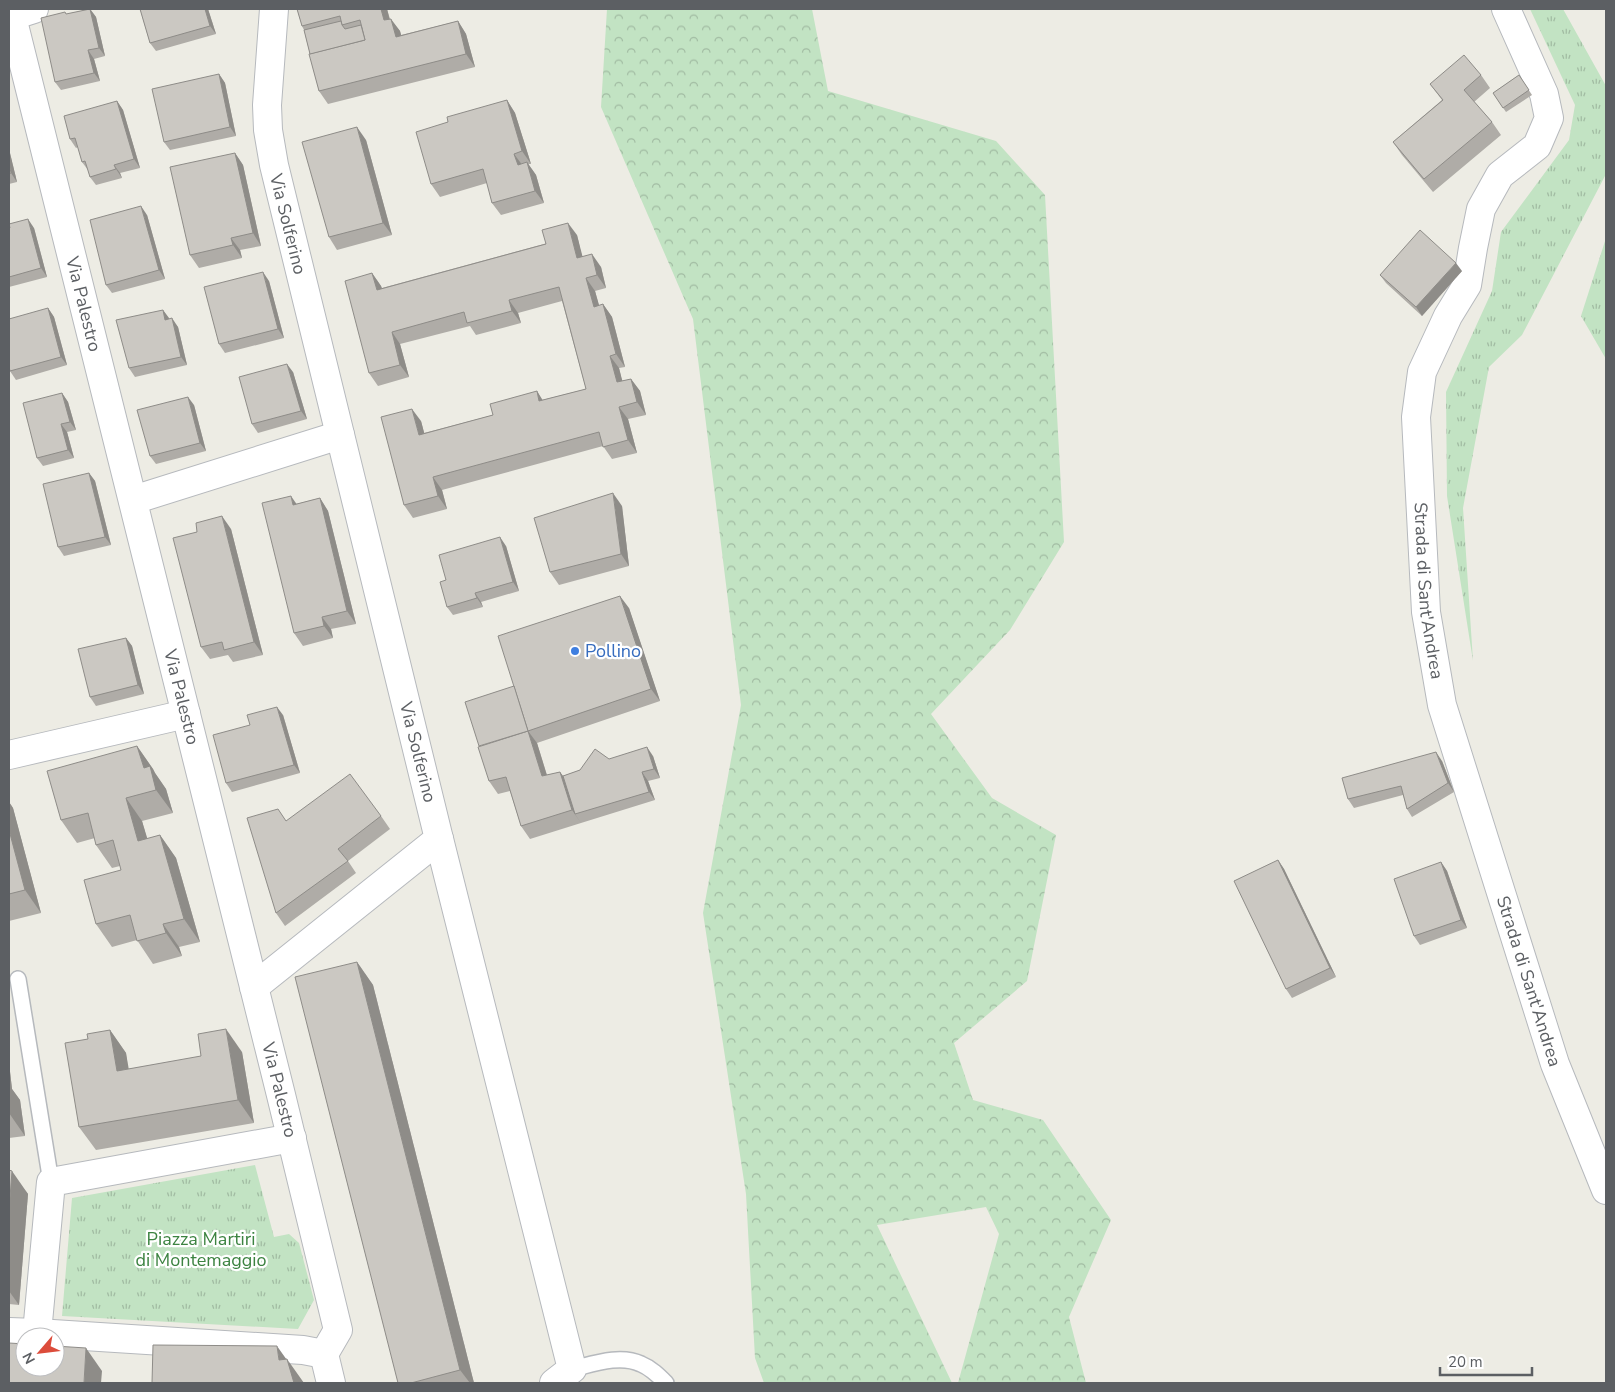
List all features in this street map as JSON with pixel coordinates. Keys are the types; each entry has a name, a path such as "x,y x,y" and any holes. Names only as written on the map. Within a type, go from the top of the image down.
{"street":[{"name":"Via Solferino","path":"274,9 268,105 269,138 274,165 439,839"},
{"name":"Strada di Sant'Andrea","path":"1506,9 1544,94 1549,118 1537,146 1500,175 1481,209 1472,248 1468,285 1448,316 1422,372 1416,417 1426,612 1442,705 1555,1064 1606,1190"},
{"name":"Via Palestro","path":"16,13 133,500 338,1330 324,1354"},
{"path":"133,500 340,435"},
{"path":"9,755 186,714"},
{"path":"254,987 439,839 462,929 563,1376"},
{"path":"37,1327 51,1182 292,1138"},
{"path":"65,1335 303,1350 324,1354 331,1383"}],"lane":[{"path":"18,979 51,1182"},
{"path":"563,1376 608,1361 634,1361 648,1367 666,1383"}],"green space":[{"path":"607,9 812,9 828,91 996,141 1045,195 1064,542 1010,630 931,714 992,798 1056,835 1027,981 954,1043 973,1100 1043,1120 1111,1220 1069,1317 1086,1383 958,1383 999,1234 986,1207 877,1225 952,1383 764,1383 755,1358 746,1194 703,913 741,705 693,319 601,107"},
{"path":"1530,9 1563,9 1606,86 1606,174 1522,335 1489,367 1463,508 1473,661 1447,496 1446,392 1492,291 1501,232 1569,140 1575,105"},
{"path":"1606,238 1606,359 1581,316"},
{"name":"Piazza Martiri di Montemaggio","path":"255,1165 274,1237 289,1234 299,1243 314,1300 298,1329 62,1316 72,1198"}],"building":[{"path":"90,9 99,48 88,50 94,73 55,82 41,18 65,12 66,14"},
{"path":"140,9 205,9 210,26 150,43"},
{"path":"297,9 381,9 384,20 391,19 396,37 458,21 466,54 319,91 309,54 365,40 360,20 342,25 340,16 302,26"},
{"path":"341,21 345,29 361,25 365,40 310,54 304,30"},
{"path":"1464,55 1481,75 1464,90 1492,122 1424,179 1393,142 1443,100 1430,84"},
{"path":"219,74 230,127 164,142 152,89"},
{"path":"1519,75 1529,90 1503,108 1493,93"},
{"path":"507,100 522,151 514,154 518,165 527,162 535,191 492,203 483,169 431,184 416,132 448,122 447,117"},
{"path":"117,101 134,159 114,165 116,169 90,177 85,161 82,162 75,138 70,139 64,116"},
{"path":"357,127 383,223 329,237 302,142"},
{"path":"235,153 253,233 231,238 233,245 190,255 170,167"},
{"path":"141,206 159,270 106,285 90,220"},
{"path":"28,219 41,268 9,277 9,224"},
{"path":"568,223 577,258 592,254 597,275 586,278 594,307 603,304 616,354 610,356 617,382 631,379 637,402 619,407 628,440 603,447 599,432 433,477 438,496 404,505 381,417 412,409 419,435 493,415 490,404 537,391 539,401 586,389 559,287 509,300 512,311 467,323 464,312 392,332 400,365 369,373 345,281 372,273 377,290 546,244 542,230"},
{"path":"1420,230 1456,263 1416,307 1380,275"},
{"path":"263,272 278,329 219,344 204,287"},
{"path":"48,308 61,357 10,371 9,319"},
{"path":"163,310 165,320 172,318 181,357 129,368 116,320"},
{"path":"287,364 301,411 252,424 239,377"},
{"path":"62,393 70,422 61,424 68,450 37,458 23,403"},
{"path":"188,397 200,443 150,456 137,410"},
{"path":"89,473 105,537 58,547 43,484"},
{"path":"613,493 621,554 550,572 534,518"},
{"path":"291,496 293,505 320,498 347,611 322,617 324,626 294,633 262,503"},
{"path":"222,516 254,642 224,650 222,642 201,647 173,538 197,532 196,523"},
{"path":"500,537 513,582 475,593 477,598 447,607 440,582 446,580 439,555"},
{"path":"620,596 651,689 528,731 498,636"},
{"path":"126,638 138,685 90,697 78,649"},
{"path":"514,686 528,731 479,746 465,702"},
{"path":"277,707 294,765 226,783 213,735 250,725 247,715"},
{"path":"528,731 542,776 560,772 572,810 521,826 506,777 489,781 478,747"},
{"path":"137,746 144,768 150,766 156,790 126,798 138,841 160,835 184,919 163,924 166,933 137,941 130,915 96,924 84,880 121,870 113,840 96,845 88,813 61,820 47,771"},
{"path":"647,747 654,769 642,772 649,792 575,814 563,776 580,770 595,749 609,759"},
{"path":"1436,752 1448,783 1407,809 1401,786 1348,799 1342,778"},
{"path":"350,774 381,816 338,849 348,861 276,913 247,818 278,809 286,821"},
{"path":"9,830 25,890 9,894"},
{"path":"1278,860 1330,968 1286,989 1234,881"},
{"path":"1441,862 1461,920 1414,936 1394,879"},
{"path":"357,962 460,1370 411,1383 398,1383 295,977"},
{"path":"226,1029 238,1100 79,1127 65,1043 88,1039 87,1034 110,1030 117,1071 201,1056 198,1034"},
{"path":"9,1170 12,1171 9,1211"},
{"path":"9,1343 15,1343 15,1377 65,1377 65,1347 86,1348 84,1383 9,1383"},
{"path":"153,1345 277,1346 279,1360 287,1359 294,1383 152,1383"}],"place":[{"name":"Pollino","path":"575,651"}]}
